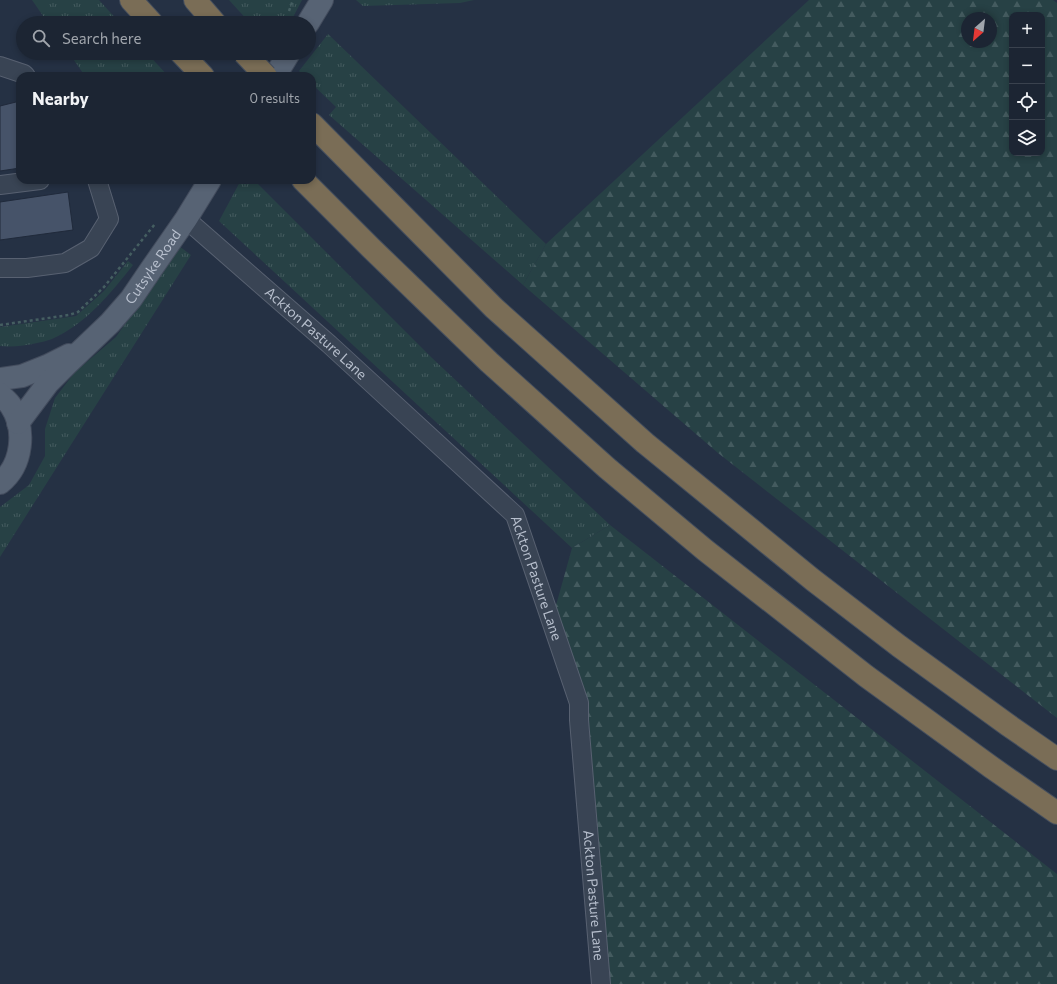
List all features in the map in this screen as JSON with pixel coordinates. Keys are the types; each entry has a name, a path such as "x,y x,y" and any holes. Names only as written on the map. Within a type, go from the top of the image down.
{"highway":[{"path":"131,0 146,16"},
{"path":"195,0 210,16"},
{"path":"251,60 262,72"},
{"path":"316,128 494,308 645,442 813,580 899,646 1057,759"},
{"path":"307,184 489,362 607,468 687,534 866,676 1057,813"}],"main road":[{"path":"312,16 322,0"},
{"path":"277,72 285,60"},
{"name":"Cutsyke Road","path":"18,423 48,383 110,323 131,299 186,219 208,184"},
{"name":"Cutsyke Road","path":"0,379 22,376 86,346"},
{"path":"0,394 10,406 18,423 20,439 18,454 12,469 0,483"}],"street":[{"path":"0,66 18,72"},
{"path":"0,185 16,183"},
{"path":"0,268 27,268 65,263 91,248 109,219 98,184"},
{"name":"Ackton Pasture Lane","path":"186,219 323,339 515,515 579,703 580,736 601,984"}],"path":[{"path":"0,325 69,315 78,312 104,287 156,223"}],"green space":[{"path":"32,0 99,0 114,16 43,16"},
{"path":"229,0 302,0 294,16 244,16"},
{"path":"356,0 474,0 460,3 363,6"},
{"path":"809,0 1053,0 1057,3 1057,718 718,453 523,285 546,244"},
{"path":"328,34 546,244 523,285 329,115 336,107 316,88 316,72 299,71 308,60 316,60 316,49"},
{"path":"74,60 153,60 164,72 82,72"},
{"path":"239,184 258,184 431,357 610,525 572,548 219,221"},
{"path":"179,246 191,255 0,557 0,507 29,485 45,456 45,429 55,398 75,372 116,337"},
{"path":"128,261 133,265 106,297 87,317 64,333 46,341 23,346 0,346 0,327 76,316 104,291"},
{"path":"610,525 1057,874 1057,984 604,984 579,720 555,609 572,548"}],"building":[{"path":"16,102 16,169 0,171 0,106"},
{"path":"68,192 73,230 0,240 0,202"}]}
